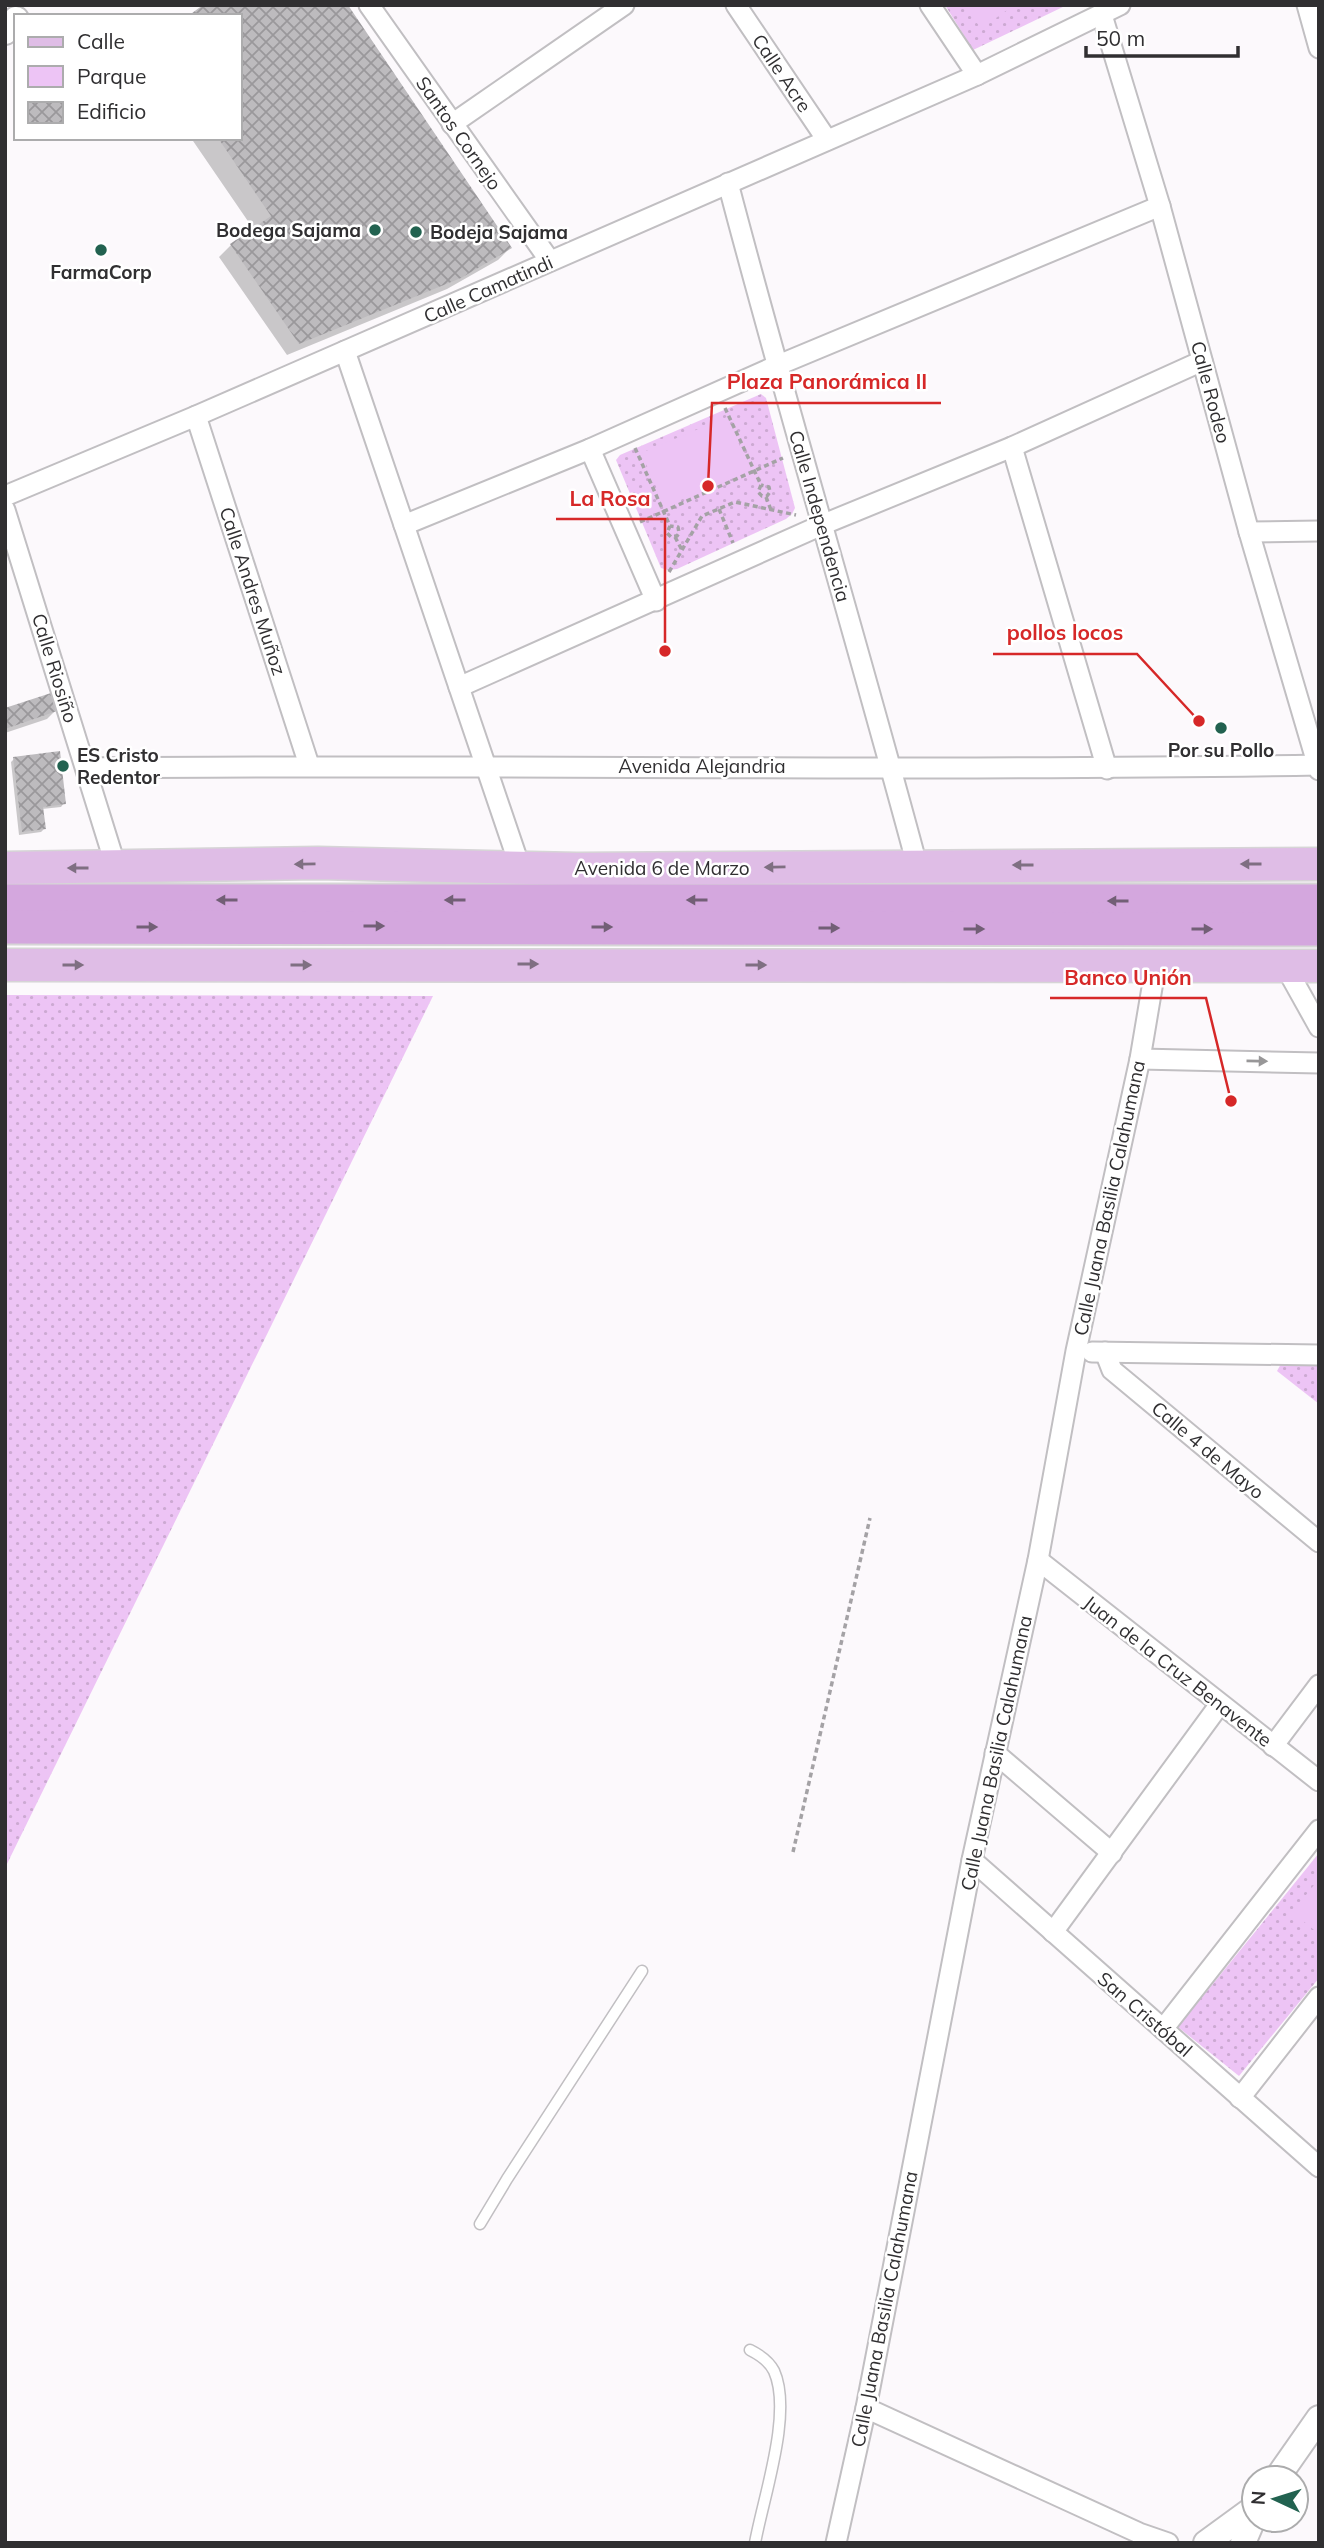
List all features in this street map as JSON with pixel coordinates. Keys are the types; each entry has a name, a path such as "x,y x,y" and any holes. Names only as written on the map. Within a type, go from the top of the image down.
{"highway":[{"name":"Avenida 6 de Marzo","path":"5,901 1319,901"},
{"path":"5,927 1319,929"}],"main road":[{"name":"Avenida 6 de Marzo","path":"5,868 318,863 520,867 1319,864"},
{"path":"5,965 1319,966"}],"street":[{"name":"Santos Cornejo","path":"369,5 550,261"},
{"path":"452,124 624,5"},
{"name":"Calle Acre","path":"736,5 827,140"},
{"path":"930,5 977,75"},
{"name":"Calle Camatindi","path":"5,496 196,416 977,75 1121,5"},
{"path":"1307,5 1319,48"},
{"name":"Calle Rodeo","path":"1102,15 1160,206 1249,532 1318,767"},
{"name":"Calle Independencia","path":"728,183 776,366 824,524 916,865"},
{"path":"404,525 590,449 776,366 1160,206"},
{"path":"345,351 520,867"},
{"path":"459,687 824,524 1012,447 1202,361"},
{"name":"Calle Andres Muñoz","path":"196,416 309,765"},
{"path":"1012,447 1107,769"},
{"path":"590,449 656,601"},
{"name":"Calle Riosiño","path":"5,510 116,867"},
{"path":"1249,532 1319,531"},
{"name":"Avenida Alejandria","path":"86,768 309,765 1107,769 1318,767"},
{"name":"Calle Juana Basilia Calahumana","path":"836,2543 866,2409 972,1860 1038,1560 1076,1352 1140,1059 1156,964"},
{"path":"1285,966 1319,1027"},
{"path":"1140,1059 1319,1063"},
{"path":"1076,1352 1319,1355"},
{"name":"Calle 4 de Mayo","path":"1105,1352 1112,1370 1319,1542"},
{"name":"Juan de la Cruz Benavente","path":"1038,1560 1319,1781"},
{"path":"1273,1746 1319,1685"},
{"path":"1053,1932 1220,1704"},
{"path":"995,1753 1112,1853"},
{"path":"1163,2029 1319,1829"},
{"name":"San Cristóbal","path":"972,1860 1319,2167"},
{"path":"1240,2098 1319,1997"},
{"path":"866,2409 1139,2533 1168,2543"},
{"path":"1287,2464 1319,2418"},
{"path":"1206,2543 1240,2518"}],"lane":[{"path":"480,2224 642,1971"},
{"path":"750,2350 772,2367 781,2401 772,2468 755,2543"}],"path":[{"path":"724,405 761,485 758,492 766,497 771,510"},
{"path":"625,449 633,445 670,526 667,533 675,537"},
{"path":"638,522 786,457"},
{"path":"761,485 770,488 766,497"},
{"path":"667,575 702,516 735,502 798,516"},
{"path":"719,509 735,548"},
{"path":"791,523 798,516 800,509"},
{"path":"670,526 679,529 675,537"},
{"path":"675,537 682,550"},
{"path":"660,572 674,575"},
{"path":"793,1852 870,1518"}],"green space":[{"path":"945,5 1067,5 973,50"},
{"path":"965,5 1014,5 981,29"},
{"path":"761,394 766,398 795,508 792,514 677,569 661,568 616,460 620,455"},
{"path":"727,417 751,471 665,506 641,453"},
{"path":"5,995 433,996 5,1868"},
{"path":"1286,1355 1319,1356 1319,1404 1277,1371"},
{"path":"1319,1853 1319,1978 1239,2076 1178,2027"},
{"path":"1319,1879 1319,1934 1292,1912"}],"building":[{"path":"203,5 348,5 512,248 461,278 299,344 230,244 271,216 219,140 242,140 242,14 191,14"},
{"path":"51,693 57,711 5,729 5,708"},
{"path":"60,751 66,804 43,807 46,829 22,832 13,757"}],"place":[{"name":"Bodega Sajama","path":"375,230"},
{"name":"Bodeja Sajama","path":"416,232"},
{"name":"FarmaCorp","path":"101,250"},
{"name":"Plaza Panorámica II","path":"708,486"},
{"name":"La Rosa","path":"665,651"},
{"name":"pollos locos","path":"1199,721"},
{"name":"Por su Pollo","path":"1221,728"},
{"name":"ES Cristo Redentor","path":"63,766"},
{"name":"Banco Unión","path":"1231,1101"}]}
